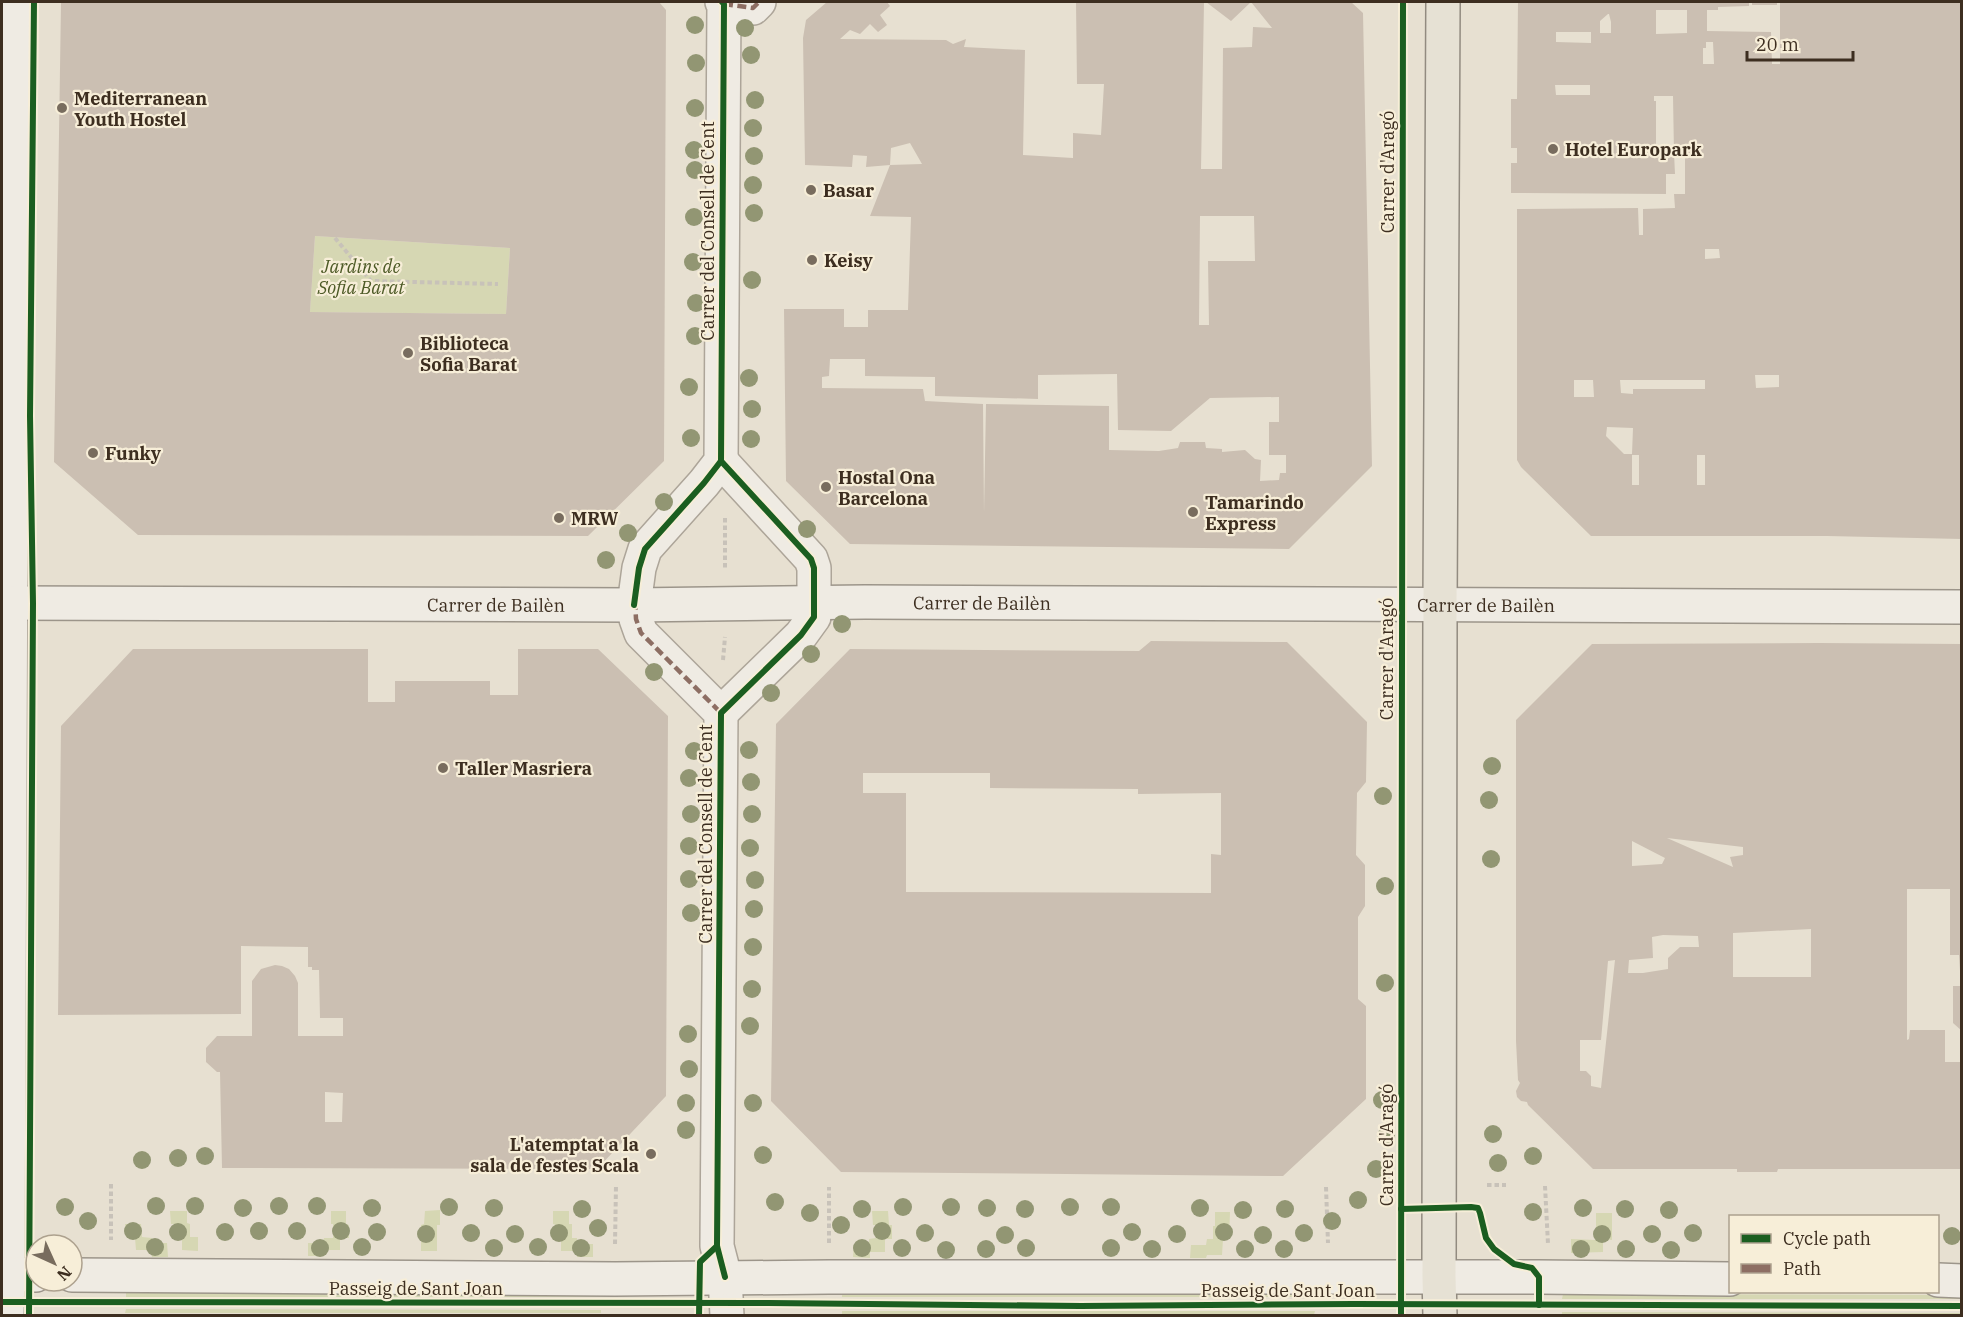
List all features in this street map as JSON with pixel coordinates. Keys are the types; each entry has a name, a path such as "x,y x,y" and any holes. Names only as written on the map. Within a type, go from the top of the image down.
{"main road":[{"path":"1440,1316 1443,2"}],"street":[{"path":"8,1316 15,1275 7,603 11,458 14,2"},
{"path":"723,2 753,8 759,2"},
{"name":"Carrer del Consell de Cent","path":"721,713 641,633 634,605 639,568 645,549 721,461 723,2"},
{"name":"Carrer del Consell de Cent","path":"721,461 812,559 815,602 814,617 801,635 721,713 717,1246 725,1277 727,1316"},
{"name":"Carrer de Bailèn","path":"7,603 634,605 815,602 1962,607"},
{"name":"Passeig de Sant Joan","path":"84,1273 111,1267 615,1269 725,1277 829,1267 1439,1277 1729,1279"},
{"path":"1939,1280 1962,1281"}],"path":[{"path":"335,238 371,281 498,284"},
{"path":"111,1184 111,1267"},
{"path":"615,1269 616,1185"},
{"path":"1487,1185 1506,1185"},
{"path":"1545,1185 1549,1249"},
{"path":"829,1187 829,1267"},
{"path":"1326,1187 1328,1252"}],"green space":[{"name":"Jardins de Sofia Barat","path":"315,236 510,248 506,314 310,312"},
{"path":"440,1210 440,1225 437,1225 437,1251 421,1251 421,1225 424,1224 425,1211"},
{"path":"170,1211 187,1211 190,1237 198,1237 198,1251 182,1250 182,1237 173,1237 174,1224 171,1224"},
{"path":"331,1211 346,1211 349,1238 340,1238 340,1250 325,1250 324,1256 308,1256 308,1243 323,1243 324,1238 333,1238"},
{"path":"553,1211 569,1211 572,1238 577,1238 577,1244 593,1244 593,1257 577,1257 577,1251 561,1251 561,1239 556,1238 556,1225 553,1224"},
{"path":"872,1211 888,1211 889,1225 892,1225 892,1239 885,1239 885,1252 870,1252 870,1258 853,1257 854,1244 869,1244 869,1239 876,1238 876,1225 873,1225"},
{"path":"1215,1212 1230,1212 1229,1239 1223,1239 1222,1255 1190,1258 1191,1245 1206,1245 1207,1239 1213,1239"},
{"path":"1596,1213 1612,1213 1612,1240 1603,1239 1603,1252 1571,1253 1571,1239 1596,1240"},
{"path":"125,1224 141,1224 142,1237 152,1238 152,1243 167,1243 168,1257 152,1257 151,1250 136,1250 135,1238 126,1237"},
{"path":"126,1292 601,1293 600,1297 126,1297"},
{"path":"1315,1293 1315,1297 842,1297 842,1294"},
{"path":"1563,1294 1962,1295 1961,1299 1562,1299"},
{"path":"126,1309 601,1310 601,1313 125,1313"},
{"path":"842,1311 1315,1311 1314,1315 842,1314"},
{"path":"1562,1312 1961,1313 1962,1315 1562,1315"}],"building":[{"path":"659,2 666,10 664,461 588,536 138,535 54,462 61,3","holes":["315,236 510,248 506,314 310,312"]},
{"path":"827,2 887,2 890,6 880,15 887,25 878,32 870,24 860,34 850,30 840,39 946,40 953,44 966,39 964,47 1025,50 1023,155 1073,158 1073,133 1101,135 1104,84 1077,84 1076,2 1204,2 1201,169 1222,169 1223,48 1252,47 1253,27 1272,28 1251,2 1351,2 1363,13 1372,466 1289,549 850,544 786,481 784,309 844,309 844,327 868,327 868,310 908,310 911,217 870,216 890,165 866,167 867,156 853,155 852,167 805,165 803,38 806,20","holes":["910,143 922,164 890,165 891,148","1200,216 1254,216 1255,261 1208,261 1209,325 1199,325","830,359 865,359 865,376 935,377 935,396 1038,399 1038,375 1117,374 1118,430 1171,431 1210,398 1279,397 1279,422 1269,422 1269,455 1286,455 1286,473 1280,473 1279,480 1260,481 1261,460 1255,459 1245,450 1222,452 1222,449 1206,448 1205,442 1180,442 1178,448 1159,451 1109,450 1109,406 986,404 984,513 983,404 925,401 923,389 822,388 822,377 829,376"]},
{"path":"1206,2 1251,2 1231,21"},
{"path":"1518,2 1749,2 1749,6 1718,7 1718,10 1707,10 1707,31 1771,32 1772,64 1780,64 1780,2 1960,2 1962,539 1827,536 1591,536 1521,467 1517,460 1517,209 1638,208 1639,235 1643,235 1643,209 1675,208 1674,194 1685,194 1685,154 1674,153 1675,174 1666,174 1666,194 1511,193 1511,163 1517,163 1517,148 1511,148 1511,99 1517,99","holes":["1656,10 1687,10 1687,33 1656,34","1609,14 1611,33 1600,33 1600,21","1556,32 1591,32 1591,43 1556,42","1706,42 1713,42 1714,64 1703,64 1703,48 1706,48","1555,85 1590,85 1590,95 1556,95","1654,96 1673,96 1674,153 1654,153 1653,148 1656,149 1656,101 1654,101","1705,249 1719,249 1720,258 1705,259","1755,375 1779,375 1779,387 1756,388","1574,380 1593,380 1594,397 1574,397","1620,380 1705,380 1705,389 1633,389 1633,394 1621,393","1607,427 1633,428 1632,454 1624,454 1606,436","1632,455 1639,455 1639,485 1632,485","1697,455 1705,455 1705,485 1697,485"]},
{"path":"1752,2 1777,2 1777,5 1752,5"},
{"path":"1151,641 1287,642 1367,722 1366,782 1357,793 1356,855 1365,865 1365,906 1358,917 1358,999 1366,1006 1366,1099 1283,1176 841,1172 771,1101 776,724 850,649 1139,651","holes":["863,773 990,773 990,788 1138,789 1138,794 1221,793 1221,855 1211,854 1211,893 906,892 906,793 863,793"]},
{"path":"1592,644 1962,644 1962,971 1960,971 1959,955 1950,955 1950,889 1907,889 1907,1040 1910,1030 1945,1030 1945,1062 1962,1062 1962,1169 1778,1169 1777,1172 1737,1172 1737,1169 1593,1169 1527,1102 1517,1097 1516,1091 1520,1083 1516,1041 1516,720","holes":["1667,838 1743,847 1743,855 1730,857 1733,867","1632,841 1665,858 1662,864 1632,866","1811,929 1811,977 1733,977 1733,933","1698,936 1699,947 1680,947 1668,958 1668,969 1628,973 1629,960 1653,958 1652,937","1615,960 1601,1088 1591,1086 1591,1076 1586,1071 1580,1071 1580,1040 1601,1040 1608,961"]},
{"path":"133,649 368,649 368,702 395,702 395,681 490,681 490,695 518,695 518,649 598,649 668,716 666,1096 597,1169 222,1168 220,1072 206,1062 206,1048 217,1036 252,1036 252,981 261,969 275,965 282,966 289,969 295,976 298,983 298,1036 343,1036 343,1018 320,1018 319,970 312,970 312,967 308,967 308,947 241,946 241,1014 58,1015 61,726","holes":["325,1092 343,1093 342,1122 325,1122"]},
{"path":"1953,986 1962,986 1962,1031 1953,1023"}],"marked path":[{"path":"724,4 753,8 759,2"},
{"path":"635,601 636,619 641,633 721,713 721,717"}],"cycle path":[{"path":"29,1316 33,603 30,416 34,2"},
{"path":"634,605 639,568 645,549 721,461 724,4 722,2"},
{"name":"Carrer d'Aragó","path":"1401,1316 1403,2"},
{"path":"721,461 811,559 814,568 814,617 801,635 721,713 717,1246 725,1277"},
{"name":"Carrer d'Aragó","path":"1401,1209 1478,1208 1486,1238 1494,1249 1514,1264 1532,1268 1539,1277 1539,1305"},
{"path":"699,1316 700,1262 717,1246"},
{"path":"2,1302 1962,1306"}],"place":[{"name":"Mediterranean Youth Hostel","path":"62,108"},
{"name":"Hotel Europark","path":"1553,149"},
{"name":"Basar","path":"811,190"},
{"name":"Keisy","path":"812,260"},
{"name":"Biblioteca Sofia Barat","path":"408,353"},
{"name":"Funky","path":"93,453"},
{"name":"Hostal Ona Barcelona","path":"826,487"},
{"name":"Tamarindo Express","path":"1193,512"},
{"name":"MRW","path":"559,518"},
{"name":"Taller Masriera","path":"443,768"},
{"name":"L'atemptat a la sala de festes Scala","path":"651,1154"}]}
